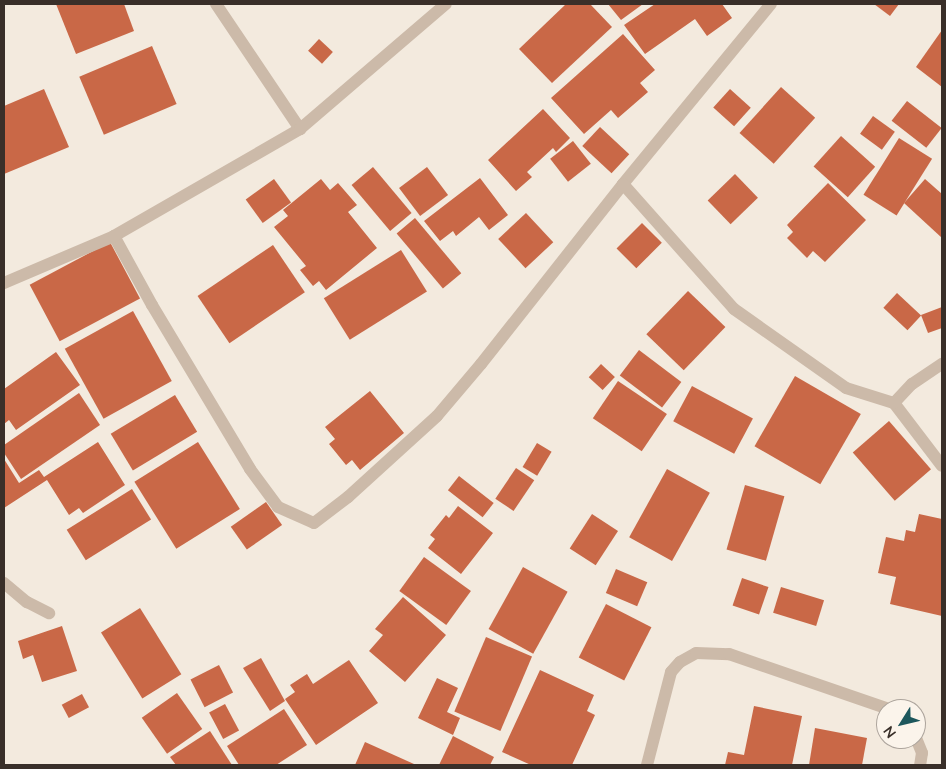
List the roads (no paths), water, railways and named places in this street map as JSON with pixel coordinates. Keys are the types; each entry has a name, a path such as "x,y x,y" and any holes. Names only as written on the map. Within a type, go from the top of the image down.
{"street":[{"path":"216,4 300,130"},
{"path":"4,283 114,236 300,130 446,4"},
{"path":"114,236 250,469 278,507 314,523 348,497 437,416 481,364 622,184 771,4"},
{"path":"622,184 734,309 846,388 894,403 942,466"},
{"path":"894,403 912,384 942,364"},
{"path":"4,583 27,602 49,613"},
{"path":"647,765 670,672 680,662 696,653 729,654 876,705"},
{"path":"920,749 922,753 920,765"}]}
